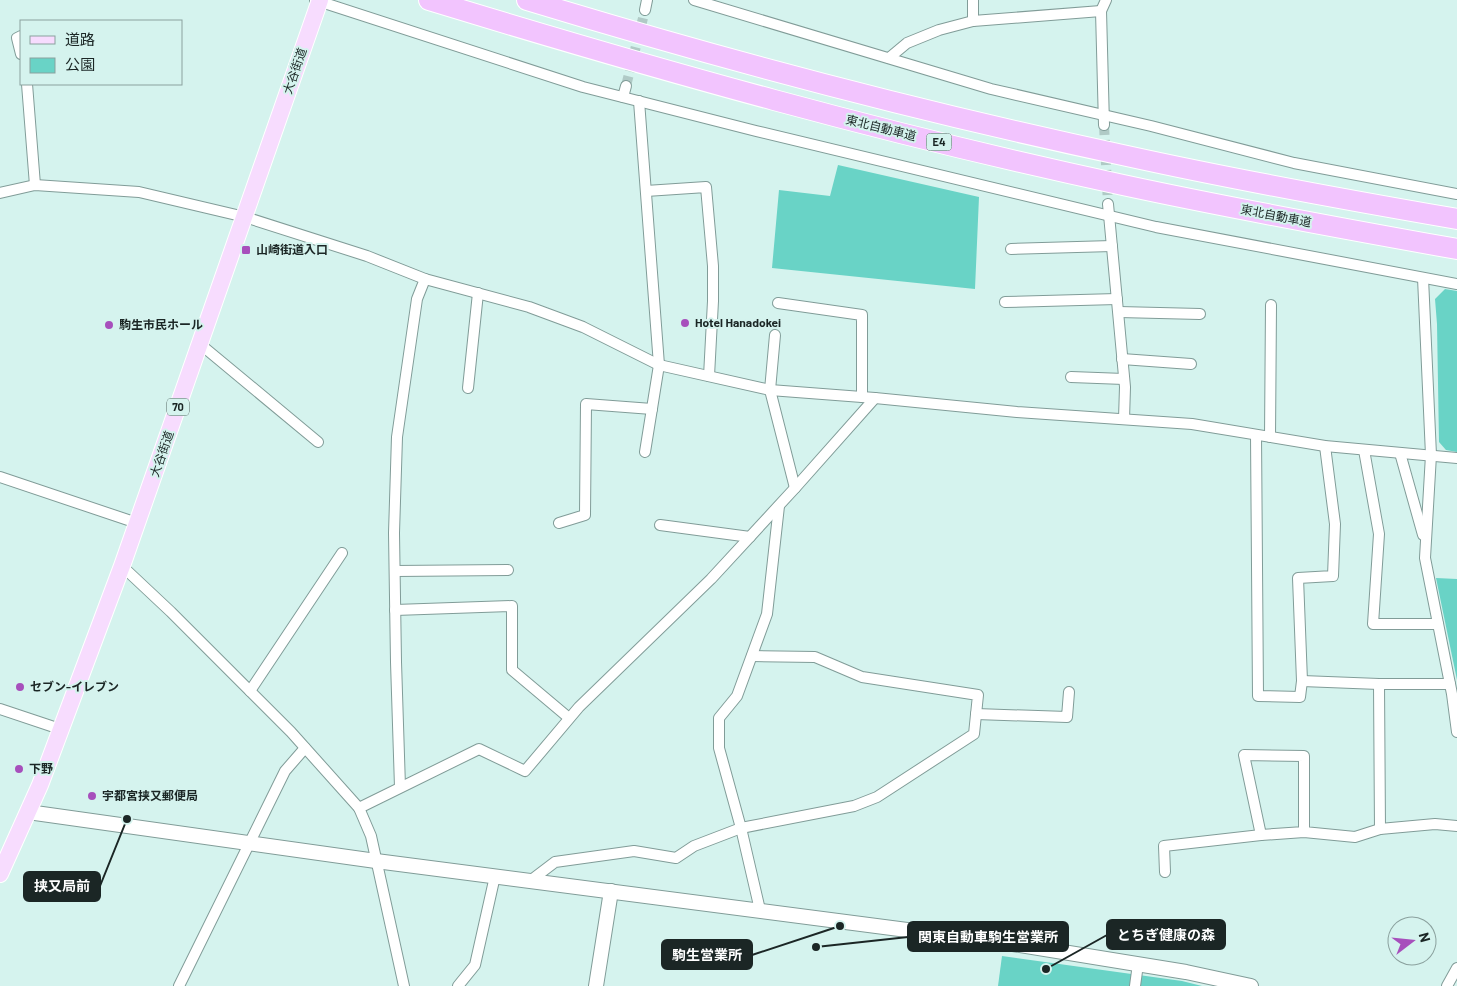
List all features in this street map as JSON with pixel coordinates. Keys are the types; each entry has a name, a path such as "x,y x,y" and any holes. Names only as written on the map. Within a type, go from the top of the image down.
{"highway":[{"name":"東北自動車道","path":"429,0 698,80 974,151 1132,187 1314,224 1457,249"},
{"name":"E4","path":"527,0 810,80 992,125 1127,156 1316,194 1457,219"}],"main road":[{"name":"大谷街道","path":"0,874 28,812 122,566 319,0"}],"street":[{"path":"319,0 583,87 939,176 1156,227 1457,284"},
{"path":"694,0 991,89 1104,120 1294,163 1457,194"},
{"path":"973,0 973,22"},
{"path":"1104,120 1101,11 1106,0"},
{"path":"889,58 907,43 938,30 973,22 1101,11"},
{"path":"20,36 17,38 20,50"},
{"path":"27,85 35,185"},
{"path":"623,97 626,86"},
{"path":"639,101 659,365 645,452"},
{"path":"0,192 35,185 139,192 245,217 368,256 425,279 529,307 583,327 659,365 770,390 1006,411 1192,424 1324,446 1457,458"},
{"path":"646,191 706,187 713,266 709,376"},
{"path":"1108,204 1124,379 1124,419"},
{"path":"1010,249 1112,246"},
{"path":"1423,278 1430,455 1425,558 1450,684 1457,732"},
{"path":"400,787 395,610 397,437 417,299 425,279"},
{"path":"468,388 478,293"},
{"path":"1005,302 1117,299"},
{"path":"778,303 862,315 862,397"},
{"path":"1270,437 1271,305"},
{"path":"1118,312 1200,314"},
{"path":"775,335 770,390 795,488"},
{"path":"200,344 318,442"},
{"path":"1122,359 1191,364"},
{"path":"1071,377 1124,379"},
{"path":"359,808 479,749 525,772 579,707 711,579 779,506 874,398"},
{"path":"559,523 585,515 586,404 652,409"},
{"path":"1256,435 1258,696 1300,697 1302,681 1298,578 1333,576 1335,524 1324,446"},
{"path":"1364,450 1379,534 1373,624 1438,624"},
{"path":"1400,453 1425,543"},
{"path":"0,477 137,523"},
{"path":"760,910 719,748 720,718 737,696 767,614 779,506"},
{"path":"660,525 750,537"},
{"path":"250,691 342,553"},
{"path":"122,566 250,691 359,808 371,836 404,986"},
{"path":"395,571 508,570"},
{"path":"395,610 512,606 512,670 569,718"},
{"path":"530,881 555,862 634,851 676,858 694,846 740,828 854,806 877,797 974,734 978,695 862,677 815,657 752,656"},
{"path":"1302,681 1450,684"},
{"path":"1380,684 1380,829"},
{"path":"976,714 1067,717 1069,692"},
{"path":"0,709 60,729"},
{"path":"179,986 285,771 305,748"},
{"path":"1261,835 1244,755 1304,756 1304,832"},
{"path":"28,812 376,861 1007,943 1186,972 1250,986"},
{"path":"1165,872 1164,846 1304,832 1355,837 1380,829 1435,824 1457,826"},
{"path":"458,986 475,965 495,876"},
{"path":"596,986 611,891"},
{"path":"1135,986 1138,964"},
{"path":"1446,986 1457,968"}],"green space":[{"path":"838,165 979,197 975,289 772,268 779,190 830,196"},
{"path":"1445,289 1457,291 1457,452 1446,450 1439,442 1435,299"},
{"path":"1436,578 1457,579 1457,680"},
{"path":"1002,956 1182,981 1202,986 998,986"}],"tunnel":[{"path":"626,86 645,10"},
{"path":"1104,125 1108,204"}],"place":[{"name":"山崎街道入口","path":"246,250"},
{"name":"Hotel Hanadokei","path":"685,323"},
{"name":"駒生市民ホール","path":"109,325"},
{"name":"セブン-イレブン","path":"20,687"},
{"name":"下野","path":"19,769"},
{"name":"宇都宮挟又郵便局","path":"92,796"},
{"name":"挟又局前","path":"127,819"},
{"name":"駒生営業所","path":"840,926"},
{"name":"関東自動車駒生営業所","path":"816,947"},
{"name":"とちぎ健康の森","path":"1046,969"}]}
